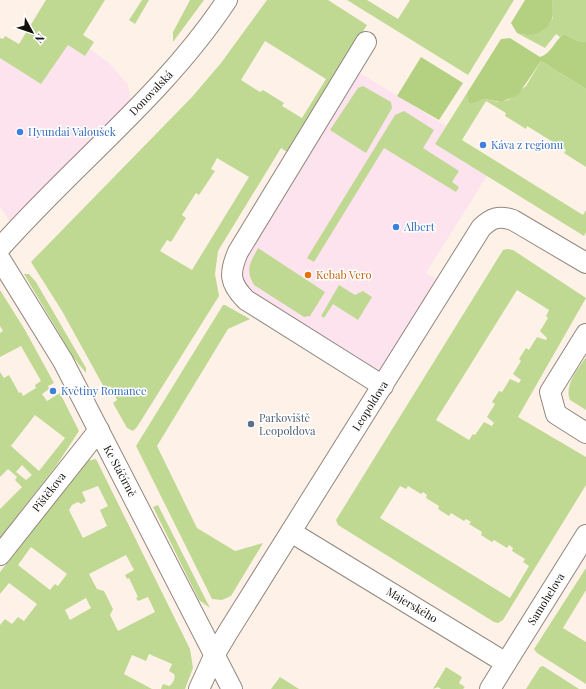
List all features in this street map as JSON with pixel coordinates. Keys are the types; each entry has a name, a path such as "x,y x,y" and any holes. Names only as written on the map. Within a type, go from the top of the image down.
{"street":[{"name":"Donovalská","path":"0,248 173,72 213,21 227,0"},
{"path":"366,42 238,252 231,274 236,291 246,300 383,386"},
{"name":"Leopoldova","path":"199,689 215,654 481,228 488,221 496,217 504,216 586,263"},
{"name":"Ke Stáčírně","path":"0,258 63,361 232,689"},
{"path":"586,334 550,392 556,414 586,433"},
{"name":"Pištěkova","path":"0,555 99,430"},
{"name":"Majerského","path":"291,532 506,663"},
{"name":"Samohelova","path":"506,663 586,535"},
{"path":"490,689 506,663"}],"shaded area":[{"path":"68,45 85,56 90,49 108,62 128,85 131,103 11,223 0,207 0,58 41,83"},
{"path":"357,71 446,126 435,144 487,176 426,273 438,280 381,375 274,307 246,288 240,281 241,257"}],"green space":[{"path":"46,0 105,0 83,35 94,42 85,56 68,45 41,84 0,58 0,38 3,39 5,36 19,44"},
{"path":"142,0 149,0 135,24 129,20"},
{"path":"190,0 204,0 173,42 173,32"},
{"path":"267,0 328,0 367,25 287,152 281,148 218,251 215,274 219,296 137,427 133,431 127,428 113,403 117,400 110,386 105,389 62,311 31,262 192,97 221,63","holes":["265,41 326,79 302,118 282,106 284,103 263,90 260,92 241,80","217,158 249,177 192,270 160,251 167,240 171,242 186,218 182,215 196,193 199,195 215,171 211,169"]},
{"path":"347,0 367,0 398,19 410,0 514,0 468,75"},
{"path":"525,0 552,0 553,17 546,28 542,31 527,35 517,33 511,23"},
{"path":"552,0 586,0 586,42 578,41 564,34 560,37 556,34 545,48 517,33 528,35 542,30 553,18"},
{"path":"564,34 578,41 586,42 586,89 541,61 518,95 501,102 484,99 472,104 468,101 467,93 501,39 510,38 540,57 547,53"},
{"path":"421,57 463,83 439,120 397,96"},
{"path":"541,61 586,89 586,167 564,153 566,150 527,126 526,129 505,116 506,113 486,101 462,140 583,215 586,210 586,232 584,236 435,144 467,93 467,99 472,104 484,99 498,102 508,100 526,86"},
{"path":"363,86 391,102 392,108 366,153 330,130 358,88"},
{"path":"404,111 434,130 423,148 459,171 452,182 459,187 456,192 384,148 314,262 307,258 395,115"},
{"path":"258,248 325,292 310,316 304,317 254,285 249,271"},
{"path":"503,250 513,250 586,298 518,417 586,457 586,485 503,620 498,623 494,622 338,525 336,520","holes":["517,290 549,310 546,316 548,318 540,331 547,338 546,340 537,337 529,350 526,348 519,359 521,361 513,374 521,380 519,383 510,379 502,392 499,391 492,402 495,404 487,417 494,423 492,426 484,422 475,435 473,434 469,440 436,420","400,486 406,489 408,486 421,494 423,492 427,495 426,498 439,506 438,509 449,516 451,513 464,521 466,519 471,522 469,524 482,532 481,535 492,542 494,540 507,548 509,545 513,548 512,551 525,559 523,562 529,566 510,598 380,518"]},
{"path":"24,274 29,274 36,282 86,368 86,373 73,357"},
{"path":"339,285 355,295 363,291 372,297 358,320 333,304 324,318 321,316"},
{"path":"0,290 25,330 54,383 48,386 49,389 42,394 47,401 60,393 79,431 56,466 0,538 0,509 22,487 15,480 17,477 8,469 0,477 0,372 4,378 9,375 19,393 21,392 23,396 36,388 35,385 41,381 21,346 0,357 0,333 3,331 0,326","holes":["35,415 65,438 39,471 11,446","22,465 32,475 26,480 16,472"]},
{"path":"223,305 250,319 228,329 157,446 197,528 235,551 263,543 231,596 222,600 212,599 136,446"},
{"path":"586,357 586,410 570,400 569,389 573,377"},
{"path":"96,459 190,649 193,668 185,689 161,689 163,684 169,686 174,681 174,674 169,671 172,664 149,654 146,661 132,655 124,674 152,689 0,689 0,625 5,619 12,624 18,617 24,621 37,604 9,583 0,594 0,572 85,461","holes":["98,486 108,506 100,510 107,526 83,538 69,510 72,505 78,502 81,504 86,501 82,492","31,547 67,574 58,586 55,584 50,590 18,565","126,555 134,570 125,575 127,579 129,578 138,597 136,598 138,601 148,597 155,612 118,631 110,615 113,609 104,591 97,589 89,574","86,598 91,608 70,620 65,610"]},
{"path":"158,505 210,608 199,600 153,507"},
{"path":"586,568 586,590 563,628 586,642 586,684 537,653 534,649"},
{"path":"543,666 579,689 526,689 540,667"},
{"path":"446,667 462,677 459,683 465,687 463,689 441,689 438,687 433,689"},
{"path":"280,677 299,689 271,689"}],"place":[{"name":"Hyundai Valoušek","path":"20,132"},
{"name":"Káva z regionu","path":"483,145"},
{"name":"Albert","path":"396,227"},
{"name":"Kebab Vero","path":"308,275"},
{"name":"Květiny Romance","path":"53,391"},
{"name":"Parkoviště Leopoldova","path":"251,424"}]}
